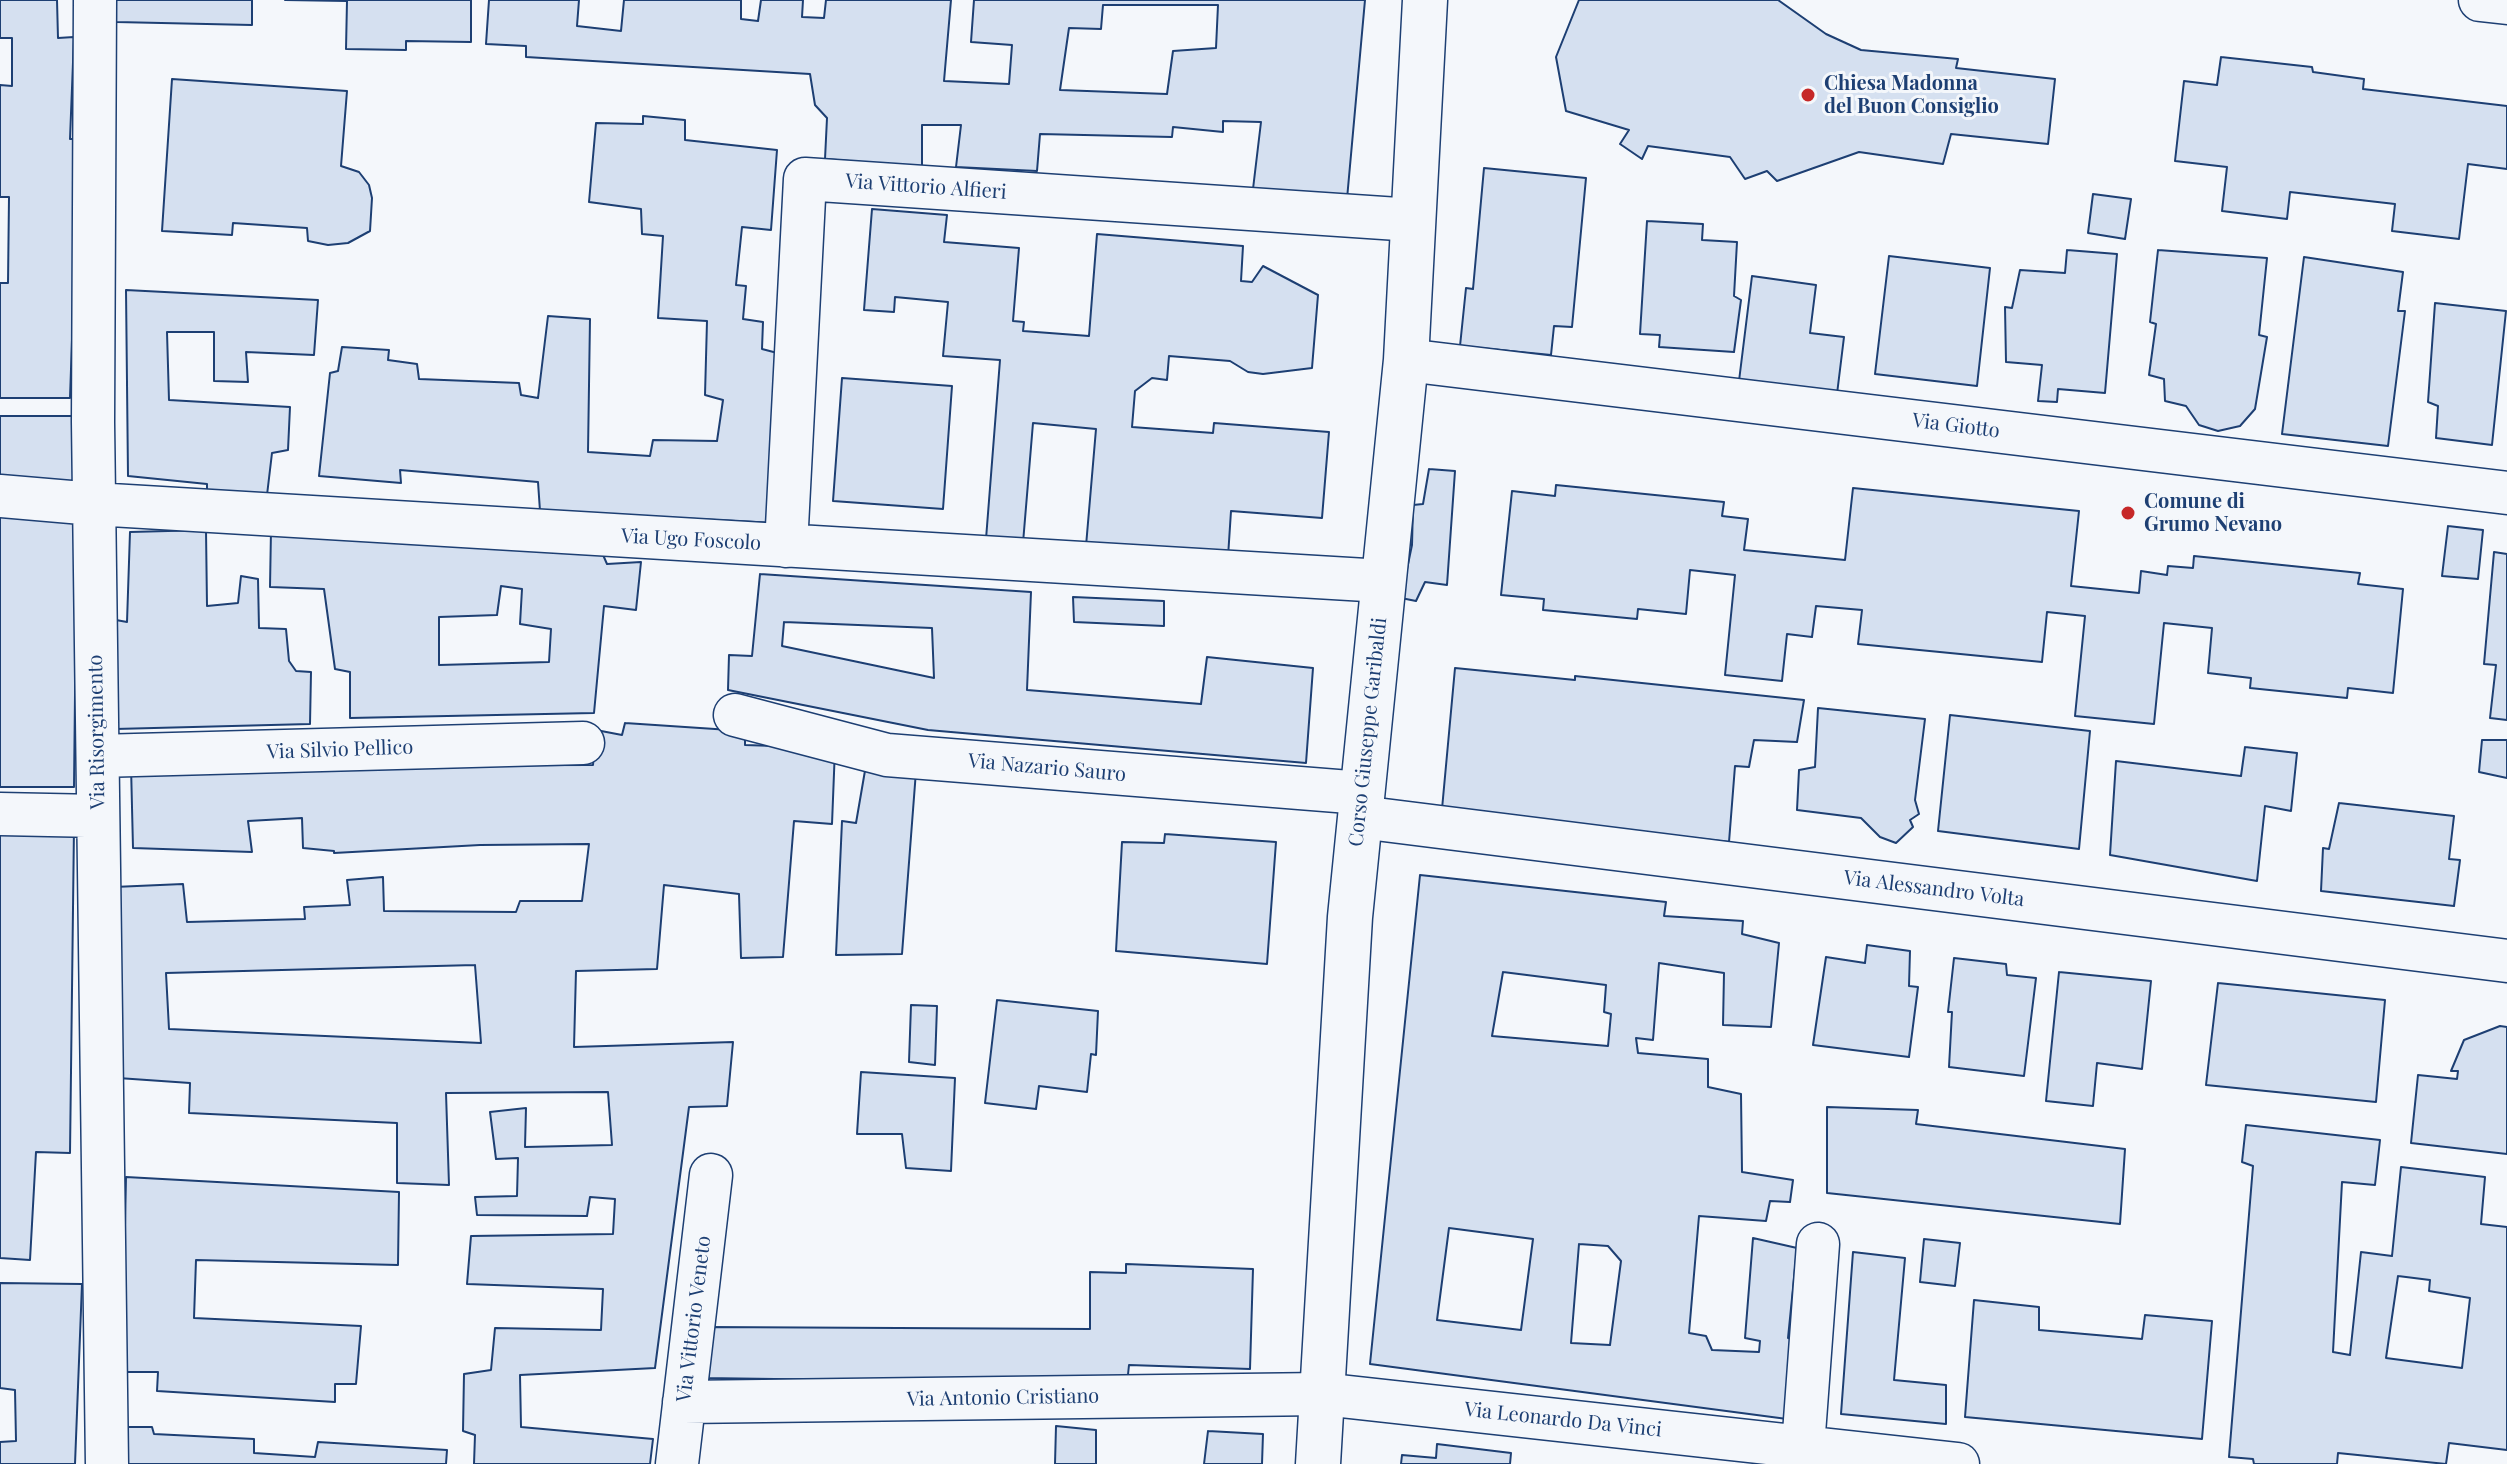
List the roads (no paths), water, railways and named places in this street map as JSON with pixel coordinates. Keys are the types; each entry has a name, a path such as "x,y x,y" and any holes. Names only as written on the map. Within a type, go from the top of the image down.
{"street":[{"name":"Via Risorgimento","path":"95,0 94,504 107,1464"},
{"name":"Corso Giuseppe Garibaldi","path":"1318,1464 1337,1395 1350,917 1406,360 1425,0"},
{"path":"2480,0 2507,3"},
{"name":"Via Vittorio Alfieri","path":"786,546 805,179 1413,220"},
{"name":"Via Giotto","path":"1406,360 2507,493"},
{"name":"Via Ugo Foscolo","path":"0,496 1383,581"},
{"name":"Via Nazario Sauro","path":"735,715 887,755 1361,805"},
{"name":"Via Silvio Pellico","path":"98,756 583,743"},
{"name":"Via Alessandro Volta","path":"1361,805 2507,961"},
{"path":"0,814 98,816"},
{"name":"Via Vittorio Veneto","path":"677,1464 711,1175"},
{"path":"1803,1447 1818,1244"},
{"name":"Via Antonio Cristiano","path":"684,1402 1337,1395"},
{"name":"Via Leonardo Da Vinci","path":"1337,1395 1958,1464"}],"place":[{"name":"Chiesa Madonna del Buon Consiglio","path":"1808,95"},
{"name":"Comune di Grumo Nevano","path":"2128,513"}]}
